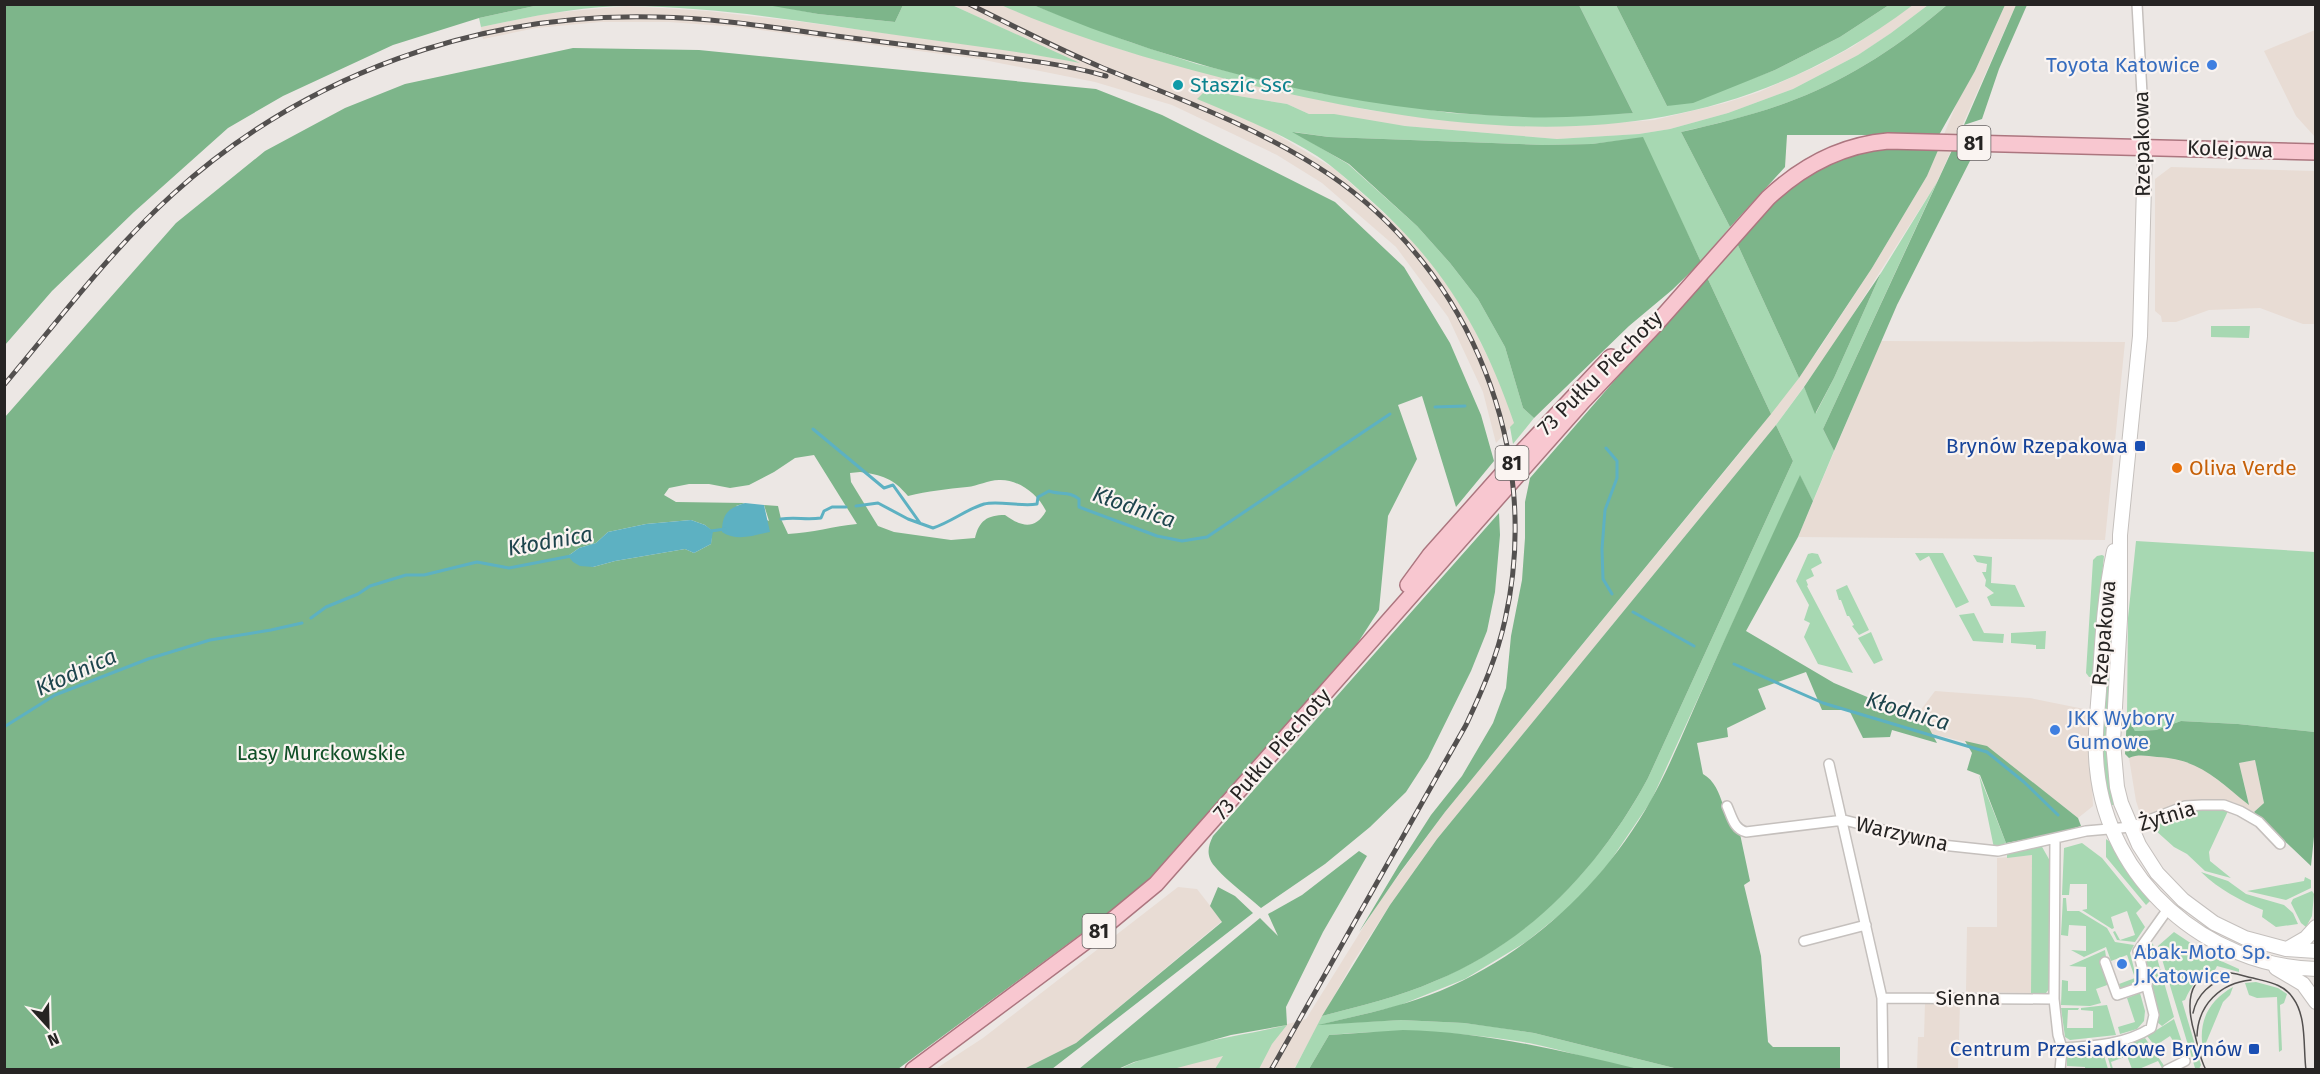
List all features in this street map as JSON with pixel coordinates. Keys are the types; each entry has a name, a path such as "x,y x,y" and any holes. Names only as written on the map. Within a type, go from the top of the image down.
{"main road":[{"name":"73 Pułku Piechoty","path":"913,1070 1128,908 1183,861 1364,650 1430,555 1519,454 1590,377 1680,295 1788,179 1812,164 1839,152 1888,141 2145,147"},
{"name":"Kolejowa","path":"2145,147 2316,152"}],"street":[{"name":"Rzepakowa","path":"2137,4 2145,147 2140,343 2120,535 2120,619 2113,762 2121,803 2146,858 2157,873 2188,904 2231,932 2253,941 2286,949 2316,951"},
{"name":"Rzepakowa","path":"2120,535 2109,574 2096,735 2098,777 2104,805 2113,828 2134,868 2157,898 2189,926 2214,942 2266,963 2316,969"},
{"path":"1829,764 1844,820 1882,998 1883,1070"},
{"name":"Żytnia","path":"2113,828 2131,827 2185,806 2224,805 2259,822 2280,844"},
{"name":"Warzywna","path":"1727,806 1736,827 1746,832 1844,820 1942,845 1987,851 2086,831 2113,828"},
{"path":"2055,839 2054,999 2056,1028 2062,1048 2060,1070"},
{"path":"2062,1048 2088,1047 2126,1041 2151,1028 2154,1015 2138,951 2168,909"},
{"path":"1804,941 1866,925"},
{"path":"2286,949 2306,938 2316,927"},
{"path":"2105,962 2117,995 2147,986"},
{"path":"2266,963 2298,979 2316,1002"},
{"name":"Sienna","path":"1882,998 2054,999"},
{"path":"2167,1070 2185,1061"}],"shaded area":[{"path":"952,5 1001,5 1126,51 1247,84 1368,110 1476,123 1573,126 1654,120 1725,103 1759,92 1817,66 1852,47 1913,5 1928,5 1858,55 1793,89 1728,113 1670,129 1639,134 1557,139 1405,126 1309,114 1287,104 1232,95 1208,88 1273,132 1335,169 1409,236 1464,309 1502,386 1515,423 1496,443 1483,392 1448,317 1396,247 1322,183 1277,155 1172,105 1095,82 979,59 738,27 669,22 601,22 536,28 483,39 481,27 550,13 628,6 708,11 803,22 1025,52 1076,62"},
{"path":"2005,5 2016,5 1937,182 1829,352 1776,425 1437,839 1353,962 1294,1069 1125,1070 1134,1065 1306,1019 1379,902 1445,812 1743,449 1819,349 1872,268 1927,176 1958,100 1975,71"},
{"path":"2315,30 2315,137 2296,116 2264,51"},
{"path":"2171,167 2315,171 2315,324 2303,324 2260,308 2209,310 2176,322 2162,322 2161,316 2155,311 2155,179"},
{"path":"1881,341 2125,342 2105,540 1798,537"},
{"path":"1935,691 2030,698 2089,710 2093,806 2078,818 1987,747 1932,734 1920,711"},
{"path":"2136,755 2176,758 2198,765 2249,804 2239,763 2255,760 2264,803 2254,812 2233,802 2217,799 2195,801 2151,815 2140,813 2129,758"},
{"path":"2032,855 2031,993 1966,992 1967,927 1997,927 1997,858"},
{"path":"1178,887 1197,889 1222,921 1076,1043 1024,1069 937,1068 983,1038"},
{"path":"1925,1003 1960,1003 1958,1069 1917,1070 1918,1037 1924,1037"}],"green space":[{"path":"5,4 539,5 479,18 393,45 283,96 228,128 134,212 52,291 5,345"},
{"path":"767,4 818,14 895,22 903,5 952,5 1080,63 796,20 696,9 629,6 592,8 481,27 479,18 539,5"},
{"path":"903,4 895,22 818,14 767,5"},
{"path":"1001,5 1033,5 1130,42 1197,64 1319,93 1451,113 1526,117 1633,113 1579,5 1616,5 1667,106 1775,70 1840,37 1889,5 1913,5 1838,54 1762,89 1685,112 1607,124 1527,126 1446,121 1276,91 1206,74 1102,44"},
{"path":"1033,5 1579,5 1633,113 1523,117 1460,113 1335,96 1273,83 1151,49"},
{"path":"1616,5 1889,5 1840,37 1775,70 1693,103 1667,106"},
{"path":"1928,5 1947,5 1913,33 1837,81 1767,109 1681,132 1730,227 1701,262 1642,138 1592,144 1543,145 1329,137 1294,132 1348,164 1417,226 1478,299 1505,347 1523,408 1534,418 1513,444 1510,427 1514,423 1488,357 1456,299 1416,246 1366,196 1317,156 1273,132 1197,99 1208,88 1232,95 1287,104 1309,114 1334,114 1405,126 1557,139 1639,134 1670,129 1728,113 1793,89 1858,55"},
{"path":"1947,5 2005,5 1975,71 1939,135 1787,135 1785,167 1730,227 1681,132 1753,114 1837,81 1913,33"},
{"path":"2016,5 2027,5 1999,69 1982,119 1964,125"},
{"name":"Lasy Murckowskie","path":"573,48 699,50 1096,89 1162,115 1335,202 1404,267 1450,343 1481,415 1494,461 1456,507 1422,396 1398,405 1417,459 1388,516 1379,610 1346,661 1149,879 1115,909 898,1069 5,1070 5,417 176,223 265,151 345,108 405,84","holes":["814,455 857,524 788,534 778,506 764,505 769,521 736,506 745,503 676,502 664,495 669,488 689,484 709,484 730,488 749,485 795,458","850,473 875,474 887,478 908,496 1006,480 1033,493 1046,511 1037,522 1027,525 1016,522 1005,515 993,516 982,523 975,538 951,540 894,532 878,526 851,482","691,520 705,525 712,531 711,544 694,553 685,549 593,567 568,556 579,548 596,543 608,532 646,524"]},
{"path":"1292,132 1329,137 1543,145 1592,144 1643,137 1701,262 1629,326 1534,418 1523,408 1505,347 1478,299 1450,263 1417,226 1349,164"},
{"path":"1892,147 1939,148 1927,176 1872,268 1799,378 1736,241 1771,206 1805,179 1844,159"},
{"path":"1953,148 1980,149 1974,153 1897,305 1834,451 1823,429"},
{"path":"1937,182 1823,429 1834,451 1813,501 1800,476 1651,801 1609,863 1573,904 1526,942 1465,979 1398,1006 1323,1024 1401,1020 1464,1023 1534,1033 1678,1069 1636,1069 1529,1043 1503,1039 1454,1034 1380,1032 1329,1035 1309,1069 1294,1070 1322,1016 1408,992 1469,965 1531,923 1585,871 1608,841 1648,778 1793,461 1776,425 1804,387 1816,413 1881,273"},
{"path":"1736,241 1799,378 1771,414 1706,275"},
{"path":"1881,273 1834,378 1815,414 1804,387"},
{"path":"1706,275 1771,414 1445,812 1359,932 1431,815 1462,776 1493,723 1506,688 1511,636 1522,580 1525,502 1530,478"},
{"path":"2211,326 2250,326 2249,338 2211,337"},
{"path":"1776,425 1793,461 1648,778 1608,842 1559,898 1502,945 1469,965 1421,987 1322,1016 1390,905 1437,839"},
{"path":"1800,475 1813,501 1798,537 1746,631 1834,683 1872,699 1920,711 1937,743 1892,730 1890,737 1863,738 1849,710 1822,710 1806,672 1758,689 1766,709 1727,728 1728,737 1697,743 1703,774 1716,787 1729,822 1740,834 1750,881 1744,885 1761,956 1768,1042 1773,1047 1840,1047 1840,1069 1678,1069 1534,1033 1464,1023 1401,1020 1318,1025 1410,1002 1473,976 1533,936 1587,888 1632,831 1659,785"},
{"path":"1499,513 1500,535 1495,592 1487,631 1471,671 1428,758 1406,792 1370,827 1325,864 1261,908 1213,864 1209,850 1213,836"},
{"path":"2136,541 2315,552 2315,732 2181,721 2156,730 2135,731 2127,716 2128,618"},
{"path":"1915,553 1943,553 1969,602 1956,608 1929,556 1920,561"},
{"path":"1808,554 1818,554 1822,563 1811,569 1814,576 1806,580 1807,586 1853,673 1818,664 1804,637 1810,623 1804,620 1809,605 1796,581"},
{"path":"1973,555 1992,557 1991,583 2015,585 2025,607 1991,606 1987,597 1994,593 1985,586 1986,580 1982,572 1986,572 1987,564 1977,562"},
{"path":"2104,556 2092,677 2089,677 2086,673 2093,560"},
{"path":"1847,585 1869,630 1859,635 1852,626 1854,625 1847,616 1836,590"},
{"path":"2113,591 2115,804 2111,805 2103,767 2102,741"},
{"path":"1974,613 1984,633 2004,634 2003,643 1973,641 1959,615"},
{"path":"2046,631 2045,649 2036,649 2036,645 2011,643 2011,633"},
{"path":"1871,632 1883,660 1874,664 1858,638"},
{"path":"2127,716 2135,731 2156,730 2181,721 2315,732 2316,817 2311,866 2254,812 2264,803 2255,760 2239,763 2249,805 2197,766 2172,759 2146,756 2129,758 2125,754"},
{"path":"1965,741 1987,746 2078,818 2081,826 2055,834 2006,843 1980,775 1967,770 1972,753"},
{"path":"1979,775 2006,843 1994,848"},
{"path":"2213,808 2228,811 2209,852 2210,861 2231,878 2205,871 2155,830 2156,825 2181,817 2181,813"},
{"path":"2106,839 2114,845 2151,900 2146,905 2106,857"},
{"path":"2082,843 2102,858 2142,907 2136,913 2145,927 2135,942 2117,940 2113,932 2115,931 2120,940 2135,935 2127,911 2111,917 2114,928 2112,929 2082,910 2087,909 2087,884 2070,884 2069,895 2062,895 2064,848"},
{"path":"2041,845 2050,861 2049,989 2046,993 2031,993 2032,855 2007,858 2007,854"},
{"path":"1359,851 1367,856 1323,932 1286,1007 1287,1025 1231,1035 1134,1062 1118,1069 1079,1069 1260,918 1278,936 1268,914 1302,895"},
{"path":"2201,872 2228,881 2246,894 2284,905 2293,913 2298,924 2276,927 2262,917 2263,910 2230,894"},
{"path":"2305,877 2311,880 2311,888 2286,900 2247,891 2304,881"},
{"path":"1218,887 1235,896 1253,913 1052,1069 1024,1069 1076,1043 1222,922 1210,906"},
{"path":"2312,891 2314,894 2312,916 2306,927 2301,923 2291,903 2293,899"},
{"path":"2063,898 2066,898 2067,911 2079,911 2107,928 2115,942 2134,945 2130,953 2138,984 2122,992 2119,984 2135,978 2127,955 2111,961 2106,947 2084,957 2071,950 2086,951 2086,926 2069,925 2068,936 2061,935"},
{"path":"2174,932 2210,956 2239,969 2239,972 2217,966 2215,970 2197,981 2182,1001 2201,1065 2199,1069 2195,1068 2158,946"},
{"path":"2150,942 2153,944 2174,1017 2162,1026 2157,1022 2157,1012 2144,953"},
{"path":"2105,950 2110,984 2096,989 2101,1003 2090,1006 2061,1005 2062,980 2068,981 2068,991 2086,991 2086,967 2069,966"},
{"path":"2256,982 2278,988 2287,994 2284,1003 2280,1005 2282,1050 2279,1052 2277,997 2257,998 2249,995 2245,983"},
{"path":"2233,987 2230,995 2223,1002 2203,1050 2202,1030 2207,1013 2217,999"},
{"path":"2140,993 2145,1011 2144,1021 2137,1029 2120,1034 2118,1027 2135,1022 2127,998"},
{"path":"2107,1005 2116,1035 2070,1040 2065,1037 2061,1008 2079,1008 2068,1010 2067,1028 2093,1028 2093,1011 2081,1010 2081,1008"},
{"path":"2174,1019 2187,1057 2174,1063 2183,1056 2170,1036 2155,1046 2147,1036"},
{"path":"1287,1025 1272,1044 1259,1069 1215,1069 1223,1056 1173,1069 1118,1070 1137,1061 1179,1048"},
{"path":"1403,1030 1492,1038 1638,1069 1309,1069 1329,1035"},
{"path":"2145,1038 2165,1067 2162,1068 2158,1061 2139,1069 2132,1069 2127,1056 2111,1062 2113,1069 2111,1069 2105,1047"},
{"path":"2102,1048 2108,1069 2067,1066 2067,1051"}],"water":[{"path":"745,503 764,505 770,532 734,537 722,532 723,521 727,513 734,507"},
{"path":"691,520 713,531 711,544 694,553 685,549 593,567 580,566 568,556 579,548 596,543 608,532 646,524"}],"waterway":[{"name":"Kłodnica","path":"1435,407 1465,406"},
{"name":"Kłodnica","path":"856,506 878,503 908,519 933,528 984,504 1037,504 1038,497 1049,491 1072,495 1079,499 1079,507 1157,536 1182,541 1207,537 1390,414"},
{"path":"813,429 884,488 893,485 920,523"},
{"name":"Kłodnica","path":"1606,448 1617,461 1617,478 1605,510 1602,549 1603,579 1612,594"},
{"name":"Kłodnica","path":"781,519 821,518 824,511 832,507 846,507"},
{"name":"Kłodnica","path":"711,531 725,529"},
{"name":"Kłodnica","path":"311,618 326,607 358,594 370,586 406,575 424,575 477,562 509,568 571,556"},
{"name":"Kłodnica","path":"1633,612 1694,646"},
{"name":"Kłodnica","path":"4,727 55,695 148,659 210,640 302,623"},
{"name":"Kłodnica","path":"1734,664 1823,703 1987,752 2024,782 2058,815"}],"tram line":[{"path":"2206,1070 2192,1025 2191,994 2201,979 2210,974 2222,972 2270,982 2289,993 2301,1014 2306,1070"},
{"path":"2193,1013 2201,995 2216,982 2229,977"},
{"path":"2197,1036 2198,1025 2206,1005 2213,997 2230,986 2251,980"}],"railway":[{"path":"969,4 1086,61 1248,129 1330,175 1380,215 1423,262 1458,314 1485,371 1504,431 1514,493 1514,557 1505,620 1493,661 1466,725 1271,1070"},
{"path":"4,385 128,239 173,194 224,152 279,115 337,84 398,59 460,39 525,26 591,18 702,19 1026,60 1106,76"}],"place":[{"name":"Toyota Katowice","path":"2212,65"},
{"name":"Staszic Ssc","path":"1178,85"},
{"name":"Brynów Rzepakowa","path":"2140,446"},
{"name":"Oliva Verde","path":"2177,468"},
{"name":"JKK Wybory Gumowe","path":"2055,730"},
{"name":"Abak-Moto Sp. J.Katowice","path":"2122,964"},
{"name":"Centrum Przesiadkowe Brynów","path":"2254,1049"}]}
